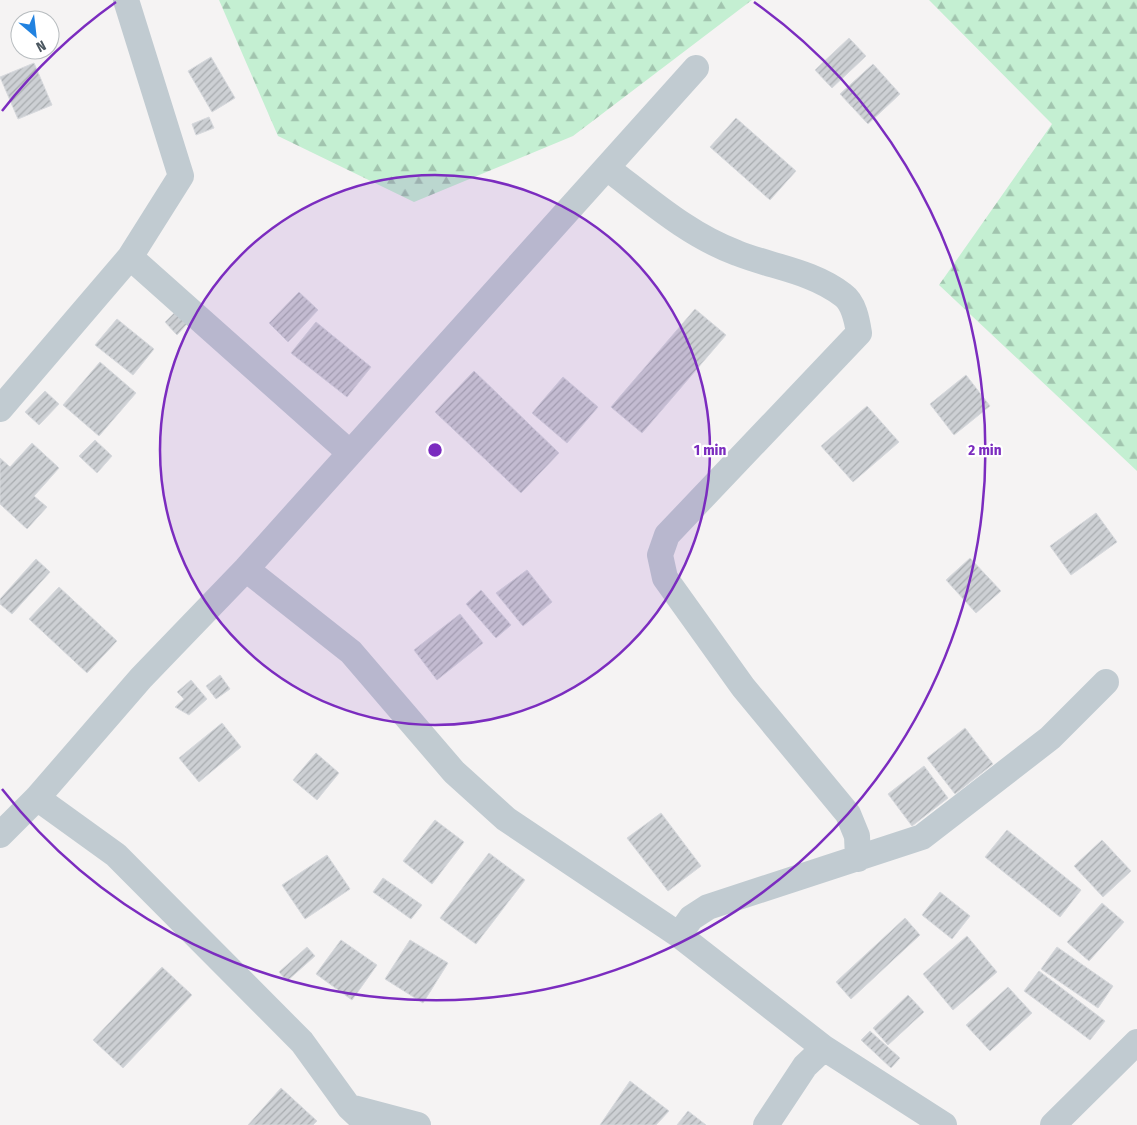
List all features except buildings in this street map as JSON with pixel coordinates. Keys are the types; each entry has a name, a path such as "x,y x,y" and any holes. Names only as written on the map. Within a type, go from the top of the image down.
{"street":[{"path":"0,409 130,257 181,176 126,0"},
{"path":"0,835 38,798 141,678 246,569 696,68"},
{"path":"607,168 690,231 736,253 815,278 845,296 855,314 859,333 667,535 660,554 665,578 743,687 848,814 857,836 858,859"},
{"path":"130,257 350,452"},
{"path":"246,569 351,652 454,772 506,819 679,934 824,1048 944,1125"},
{"path":"679,934 691,918 708,907 922,838 1050,738 1106,682"},
{"path":"38,798 123,862 302,1042 349,1107 368,1125"},
{"path":"1053,1125 1137,1042"},
{"path":"766,1125 806,1066 824,1048"},
{"path":"349,1107 418,1125"}],"green space":[{"path":"219,0 752,0 573,136 414,202 278,136"},
{"path":"929,0 1137,0 1137,471 939,285 1052,124"}]}
